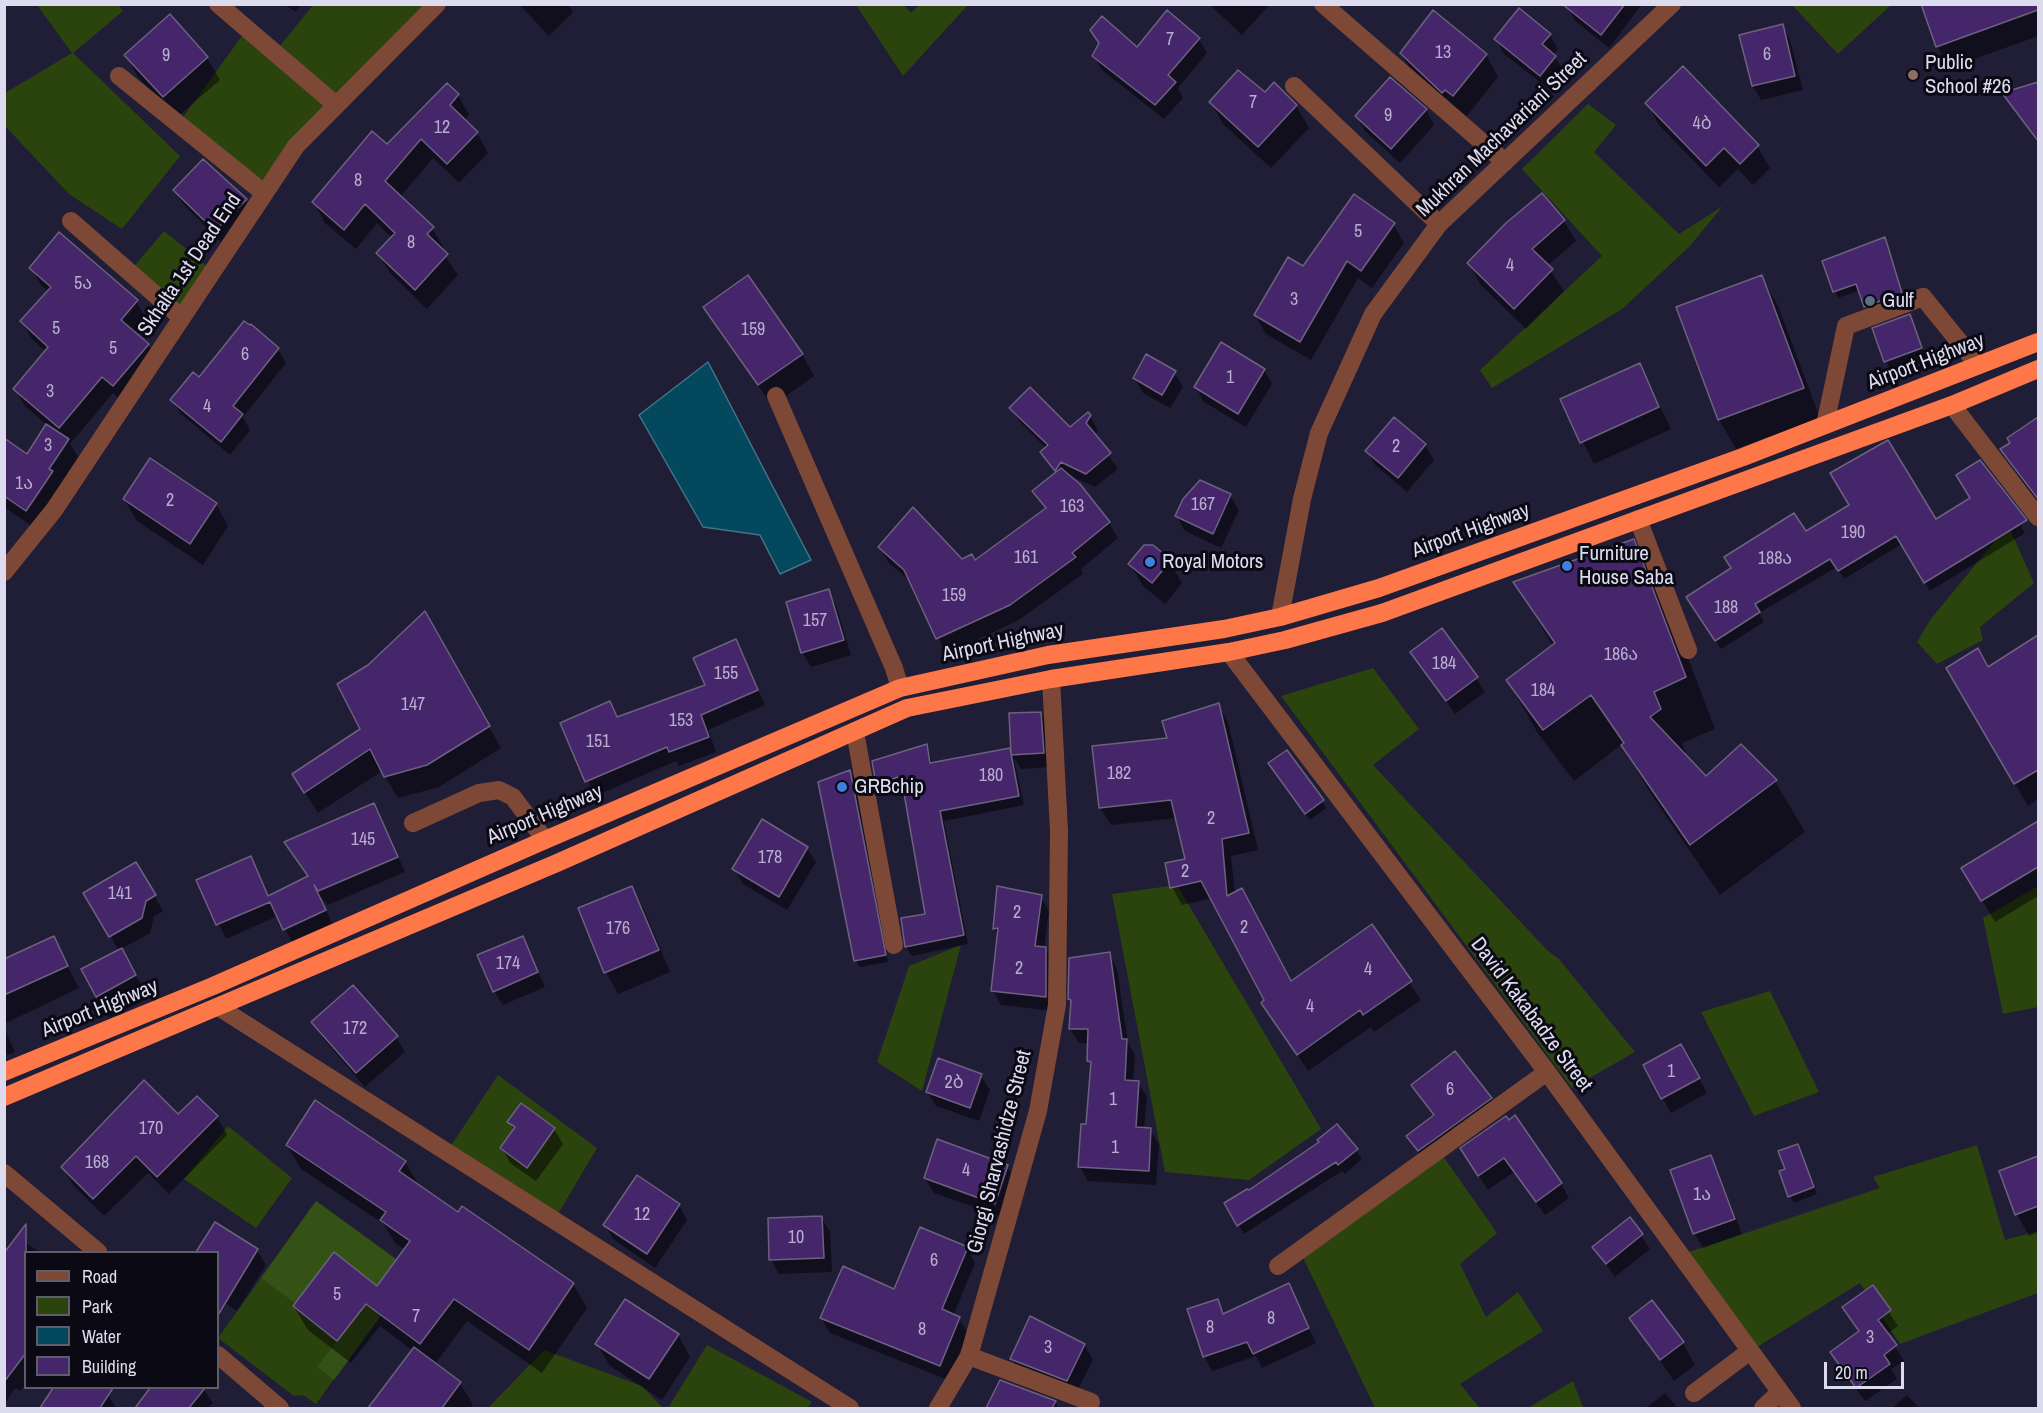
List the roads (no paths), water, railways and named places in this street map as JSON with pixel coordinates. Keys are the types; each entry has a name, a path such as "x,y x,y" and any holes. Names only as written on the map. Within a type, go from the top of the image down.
{"highway":[{"name":"Airport Highway","path":"4,1072 213,986 545,840 900,688 1048,655 1224,629 1280,617 1379,588 1825,425 2038,342"},
{"name":"Airport Highway","path":"4,1097 219,1008 907,708 1051,679 1229,652 1285,640 1382,613 1952,405 2038,369"}],"street":[{"path":"219,4 336,105"},
{"name":"Skhalta 1st Dead End","path":"4,572 54,510 296,146 437,4"},
{"path":"1323,4 1505,162"},
{"name":"Mukhran Machavariani Street","path":"1280,617 1302,499 1319,434 1372,314 1439,224 1672,4"},
{"path":"119,76 264,193"},
{"path":"1294,86 1439,224"},
{"path":"71,221 182,318"},
{"path":"1825,425 1846,326 1923,297 1978,365"},
{"path":"776,396 900,688"},
{"path":"1952,405 2038,517"},
{"path":"1638,519 1688,650"},
{"name":"David Kakabadze Street","path":"1229,652 1547,1071 1792,1408"},
{"name":"Giorgi Sharvashidze Street","path":"938,1408 969,1356 1038,1111 1057,1005 1059,831 1051,679"},
{"path":"855,732 894,945"},
{"path":"413,823 479,793 499,790 513,797 545,840"},
{"path":"219,1008 850,1408"},
{"path":"1278,1266 1547,1071"},
{"path":"4,1173 97,1251"},
{"path":"1694,1393 1750,1351"},
{"path":"219,1356 280,1408"},
{"path":"969,1356 1091,1402"},
{"path":"1763,1408 1780,1392"}],"water":[{"path":"708,362 811,560 780,574 760,535 703,527 639,415"}],"place":[{"name":"Public School #26","path":"1913,75"},
{"name":"Gulf","path":"1870,301"},
{"name":"Royal Motors","path":"1150,562"},
{"name":"Furniture House Saba","path":"1567,566"},
{"name":"GRBchip","path":"842,787"}]}
